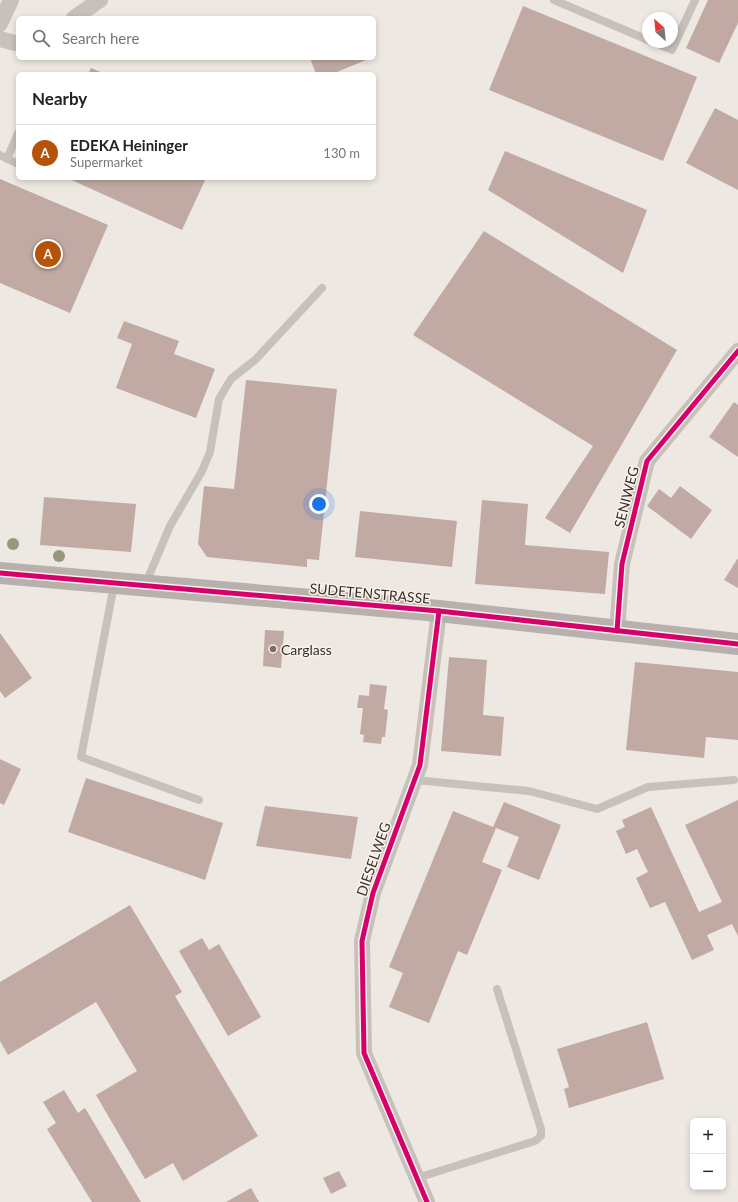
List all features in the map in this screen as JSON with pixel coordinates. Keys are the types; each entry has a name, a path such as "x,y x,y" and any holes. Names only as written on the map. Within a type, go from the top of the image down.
{"street":[{"path":"0,24 11,0"},
{"path":"77,16 100,0"},
{"path":"0,39 16,43"},
{"name":"SENIWEG","path":"618,631 622,564 647,461 738,351"},
{"name":"SUDETENSTRASSE","path":"0,573 439,611 738,644"},
{"name":"DIESELWEG","path":"428,1202 364,1053 362,941 373,893 420,765 439,611"}],"lane":[{"path":"554,0 642,37"},
{"path":"678,37 695,0"},
{"path":"16,136 3,157 16,163"},
{"path":"145,585 170,526 202,471 210,452 219,399 231,379 255,360 322,288"},
{"path":"115,582 81,757 199,800"},
{"path":"414,780 529,790 597,809 648,787 734,780"},
{"path":"418,1178 534,1141 541,1136 541,1129 497,989"}],"building":[{"path":"708,0 738,0 738,23 719,63 686,48"},
{"path":"523,6 697,77 663,161 489,90"},
{"path":"311,60 366,60 337,72 315,72"},
{"path":"91,68 100,72 89,72"},
{"path":"715,108 738,120 738,190 686,163"},
{"path":"505,151 647,210 623,273 488,190"},
{"path":"0,179 108,225 70,313 0,283"},
{"path":"71,180 205,180 182,230"},
{"path":"484,231 677,350 570,533 545,518 593,446 413,335"},
{"path":"124,321 179,341 174,354 215,369 196,418 116,388 132,344 117,338"},
{"path":"246,380 337,389 319,560 307,559 307,567 207,557 198,544 204,486 234,489"},
{"path":"734,402 738,405 738,457 709,437"},
{"path":"680,486 712,510 691,539 647,506 659,489 671,498"},
{"path":"44,497 136,504 131,552 40,545"},
{"path":"482,500 528,504 525,545 609,552 605,594 475,584"},
{"path":"360,511 457,521 452,567 355,557"},
{"path":"738,558 738,588 724,580"},
{"name":"Carglass","path":"265,630 284,631 281,668 263,666"},
{"path":"0,633 32,678 5,698 0,691"},
{"path":"449,657 487,660 483,715 504,717 501,756 441,751"},
{"path":"635,662 738,672 738,740 706,737 704,758 626,750"},
{"path":"370,684 387,686 384,709 388,710 385,737 382,737 381,744 363,742 364,735 360,734 363,708 357,708 359,695 369,696"},
{"path":"0,759 21,769 4,805 0,803"},
{"path":"86,778 223,823 205,880 68,832"},
{"path":"738,800 738,936 732,924 707,935 714,950 692,960 665,902 650,908 636,878 648,872 637,849 626,854 616,831 625,827 622,820 651,807 699,912 722,902 685,825"},
{"path":"504,802 561,825 539,880 507,867 519,837 496,828 482,862 502,870 467,955 458,951 429,1023 389,1007 403,973 389,967 453,811 493,827"},
{"path":"265,806 358,817 351,859 256,846"},
{"path":"130,905 182,992 175,996 258,1136 183,1181 173,1163 145,1179 96,1095 137,1071 96,1002 8,1055 0,1041 0,982"},
{"path":"202,938 209,950 219,944 261,1017 228,1036 179,951"},
{"path":"647,1022 664,1079 569,1108 564,1089 569,1087 557,1049"},
{"path":"64,1090 78,1113 85,1108 141,1202 92,1202 47,1129 56,1123 43,1102"},
{"path":"339,1171 347,1186 331,1194 323,1178"},
{"path":"251,1188 259,1202 226,1202"}],"cycle path":[{"path":"617,631 622,564 647,461 738,351"},
{"path":"0,573 439,611 738,644"},
{"path":"427,1202 364,1053 362,941 373,893 420,765 439,611"}],"place":[{"name":"EDEKA Heininger","path":"48,254"},
{"name":"Carglass","path":"273,649"}]}
